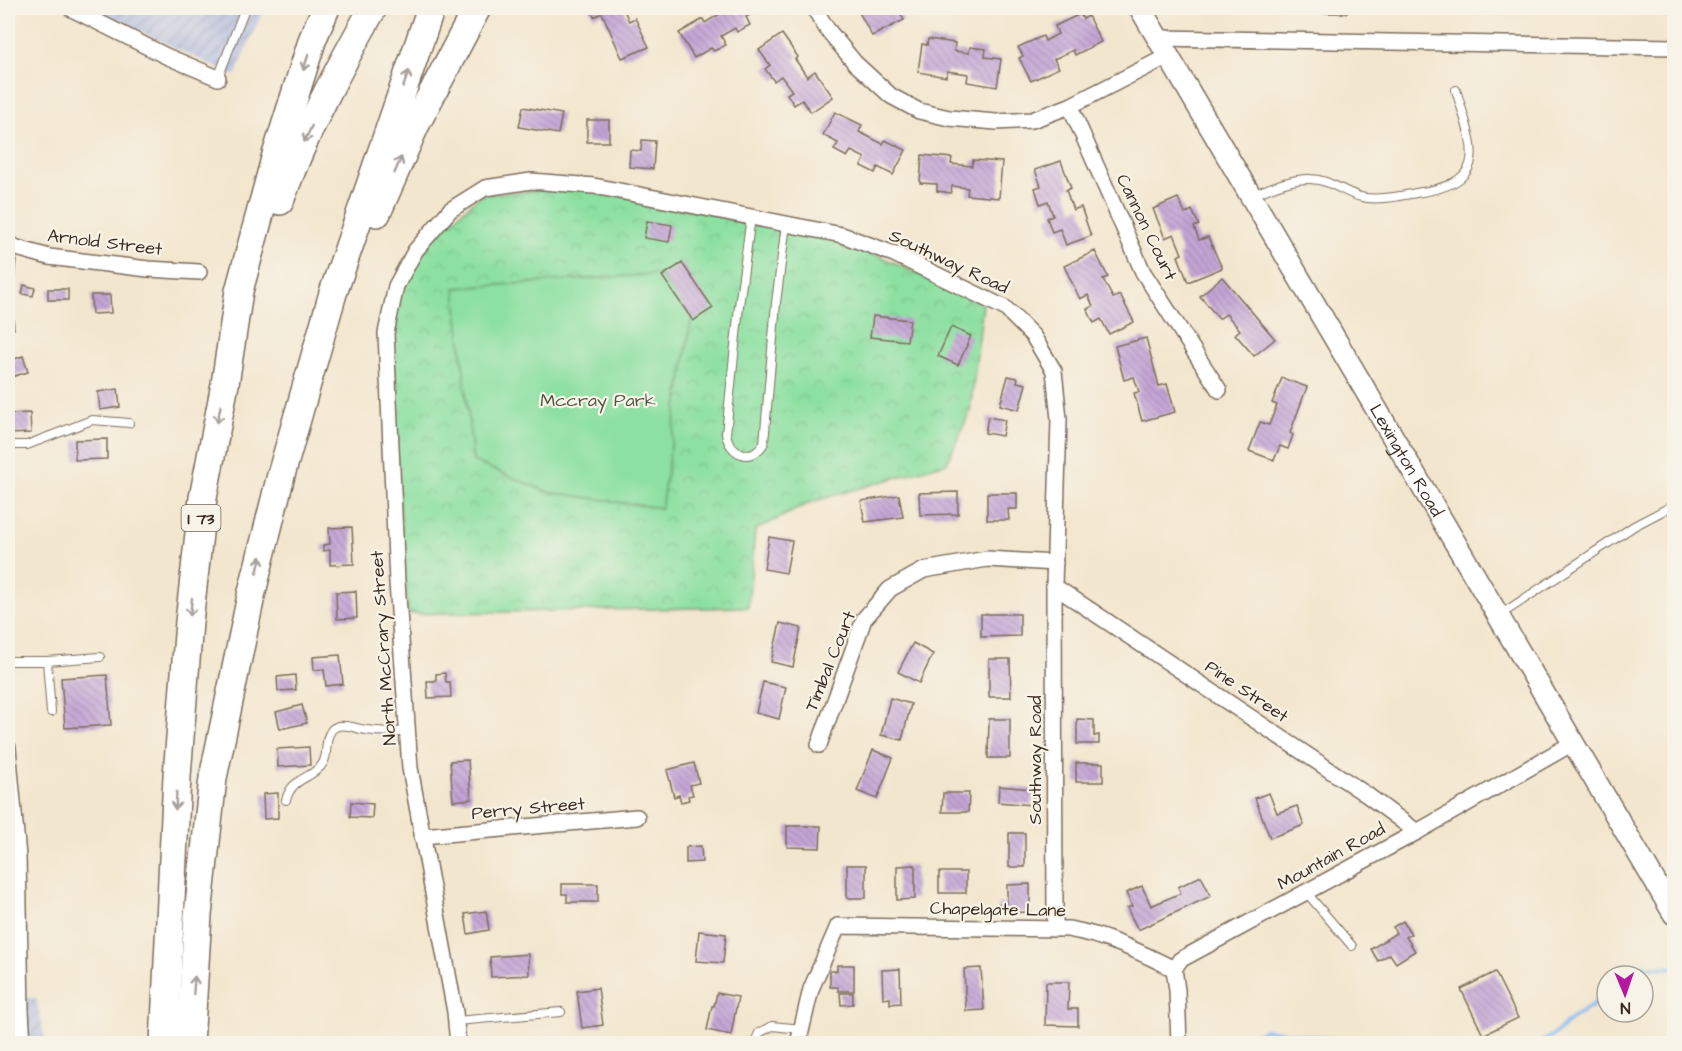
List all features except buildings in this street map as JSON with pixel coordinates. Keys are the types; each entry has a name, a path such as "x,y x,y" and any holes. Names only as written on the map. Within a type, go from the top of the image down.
{"highway":[{"name":"I 73","path":"164,1044 177,776 189,622 203,498 225,384 239,291 276,155 313,38 326,8"},
{"path":"225,384 255,275 291,171 335,75 373,8"},
{"path":"190,1044 198,915 213,778 251,596 281,475 333,293 431,8"},
{"path":"281,475 338,304 415,126 477,8"}],"main road":[{"name":"Lexington Road","path":"1140,8 1674,914"}],"street":[{"path":"70,8 166,56 218,78"},
{"path":"814,8 827,29 855,63 891,96 919,111 949,118 996,122 1032,120 1070,106 1168,56"},
{"path":"1157,38 1674,47"},
{"name":"Cannon Court","path":"1070,106 1143,272 1220,390"},
{"name":"Southway Road","path":"415,251 450,210 485,188 531,182 594,186 842,235 894,254 1005,308 1033,336 1054,371 1059,419 1053,586 1056,929"},
{"name":"Arnold Street","path":"8,243 17,248 49,257 148,269 199,272"},
{"name":"North McCrary Street","path":"415,251 396,286 386,333 397,582 410,768 456,1021 458,1044"},
{"name":"Timbal Court","path":"819,745 864,619 890,589 924,570 987,559 1055,563"},
{"name":"Pine Street","path":"1053,586 1367,795 1417,832"},
{"name":"Mountain Road","path":"1174,969 1180,960 1417,832 1573,743"},
{"path":"8,748 18,856 23,1044"},
{"name":"Perry Street","path":"422,836 637,818"},
{"name":"Chapelgate Lane","path":"800,1036 811,988 838,926 1080,931 1116,942 1174,969"},
{"path":"1174,969 1179,1044"}],"lane":[{"path":"218,78 245,8"},
{"path":"1250,196 1287,182 1309,179 1322,180 1363,198 1389,197 1435,190 1453,184 1468,171 1472,160 1467,128 1456,90"},
{"path":"751,217 726,434 732,448 738,453 747,455 755,454 764,443 776,303 786,224"},
{"path":"8,445 27,446 92,420 102,419 129,423"},
{"path":"1498,616 1634,526 1674,505"},
{"path":"8,662 100,657"},
{"path":"46,661 51,712"},
{"path":"286,800 294,784 325,760 329,735 336,727 407,732"},
{"path":"1306,892 1352,946"},
{"path":"456,1021 561,1012"},
{"path":"754,1044 759,1033 772,1026 800,1036"}],"shaded area":[{"path":"90,8 264,8 235,76"},
{"path":"8,998 36,998 46,1043 8,1044"}],"green space":[{"name":"Mccray Park","path":"585,188 838,237 983,304 970,411 947,463 811,502 755,530 748,607 408,614 394,425 391,309 432,238 482,194"},
{"path":"658,274 692,315 661,508 548,492 473,461 455,288"}],"waterway":[{"path":"1655,967 1674,968"},
{"path":"1539,1044 1595,1003"},
{"path":"1247,1044 1249,1038 1265,1030 1367,1044"}]}
